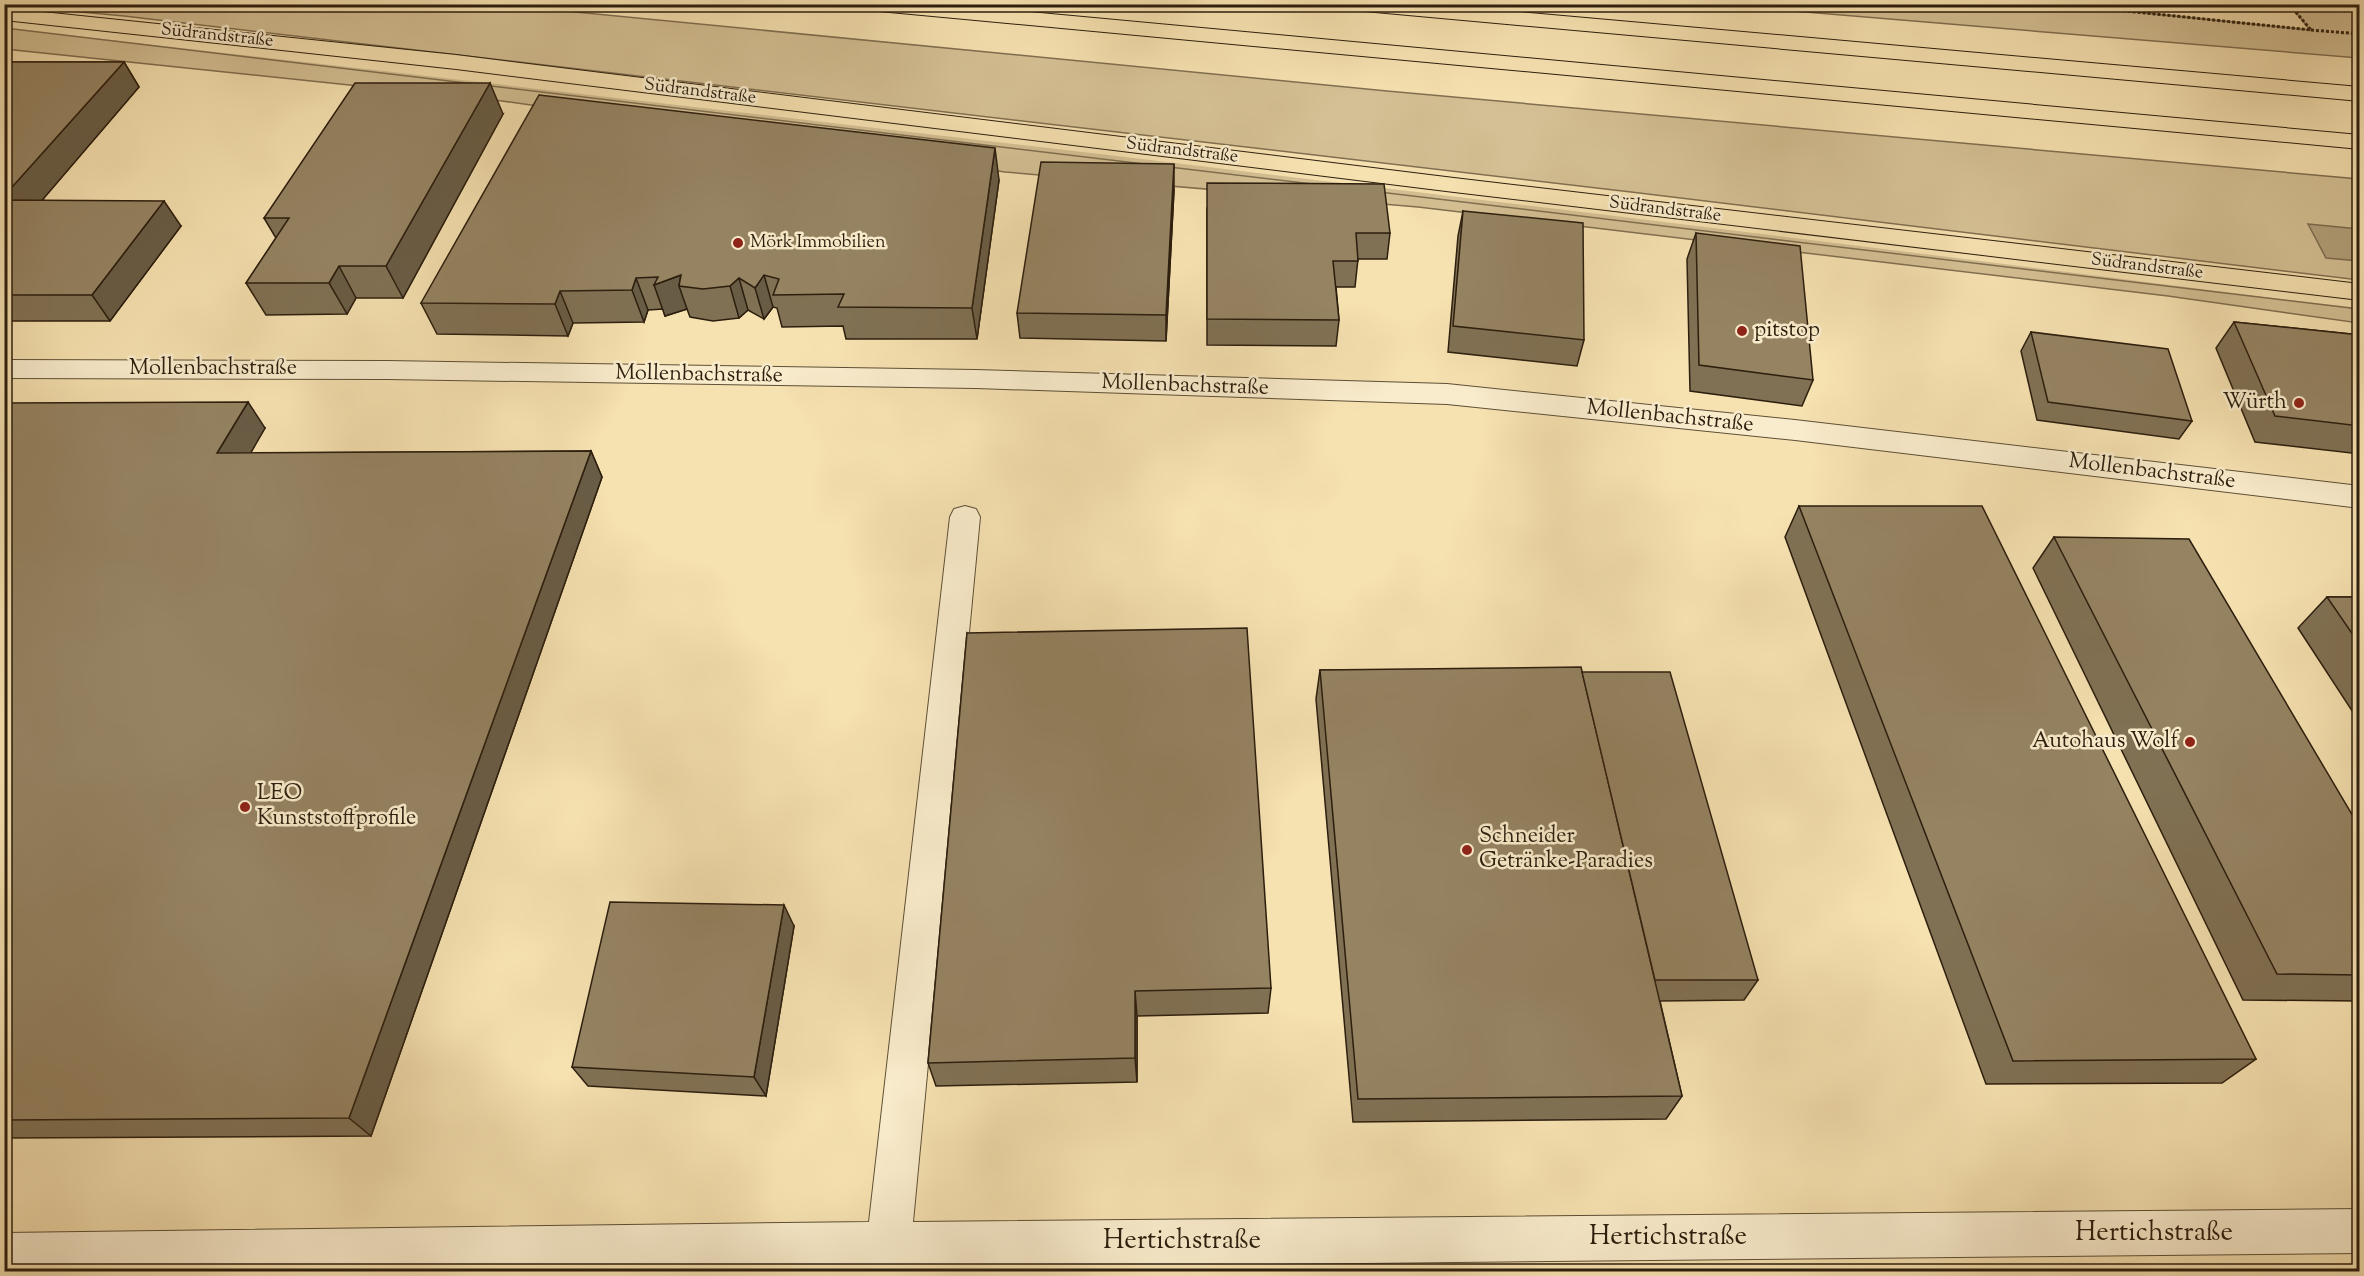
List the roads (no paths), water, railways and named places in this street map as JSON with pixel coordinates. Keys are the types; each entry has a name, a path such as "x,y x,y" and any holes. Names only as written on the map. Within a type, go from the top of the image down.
{"main road":[{"path":"868,4 2360,142"},
{"path":"1353,4 2360,94"},
{"name":"Südrandstraße","path":"4,14 468,63 1454,185 2360,292"}],"street":[{"name":"Mollenbachstraße","path":"4,369 375,369 976,379 1447,394 1795,430 2360,497"},
{"path":"889,1244 965,517"},
{"name":"Hertichstraße","path":"4,1255 889,1244 2360,1231"}],"place":[{"name":"Mörk Immobilien","path":"738,243"},
{"name":"pitstop","path":"1742,331"},
{"name":"Würth","path":"2299,403"},
{"name":"Autohaus Wolf","path":"2190,742"},
{"name":"LEO Kunststoffprofile","path":"245,807"},
{"name":"Schneider Getränke-Paradies","path":"1467,850"}]}
